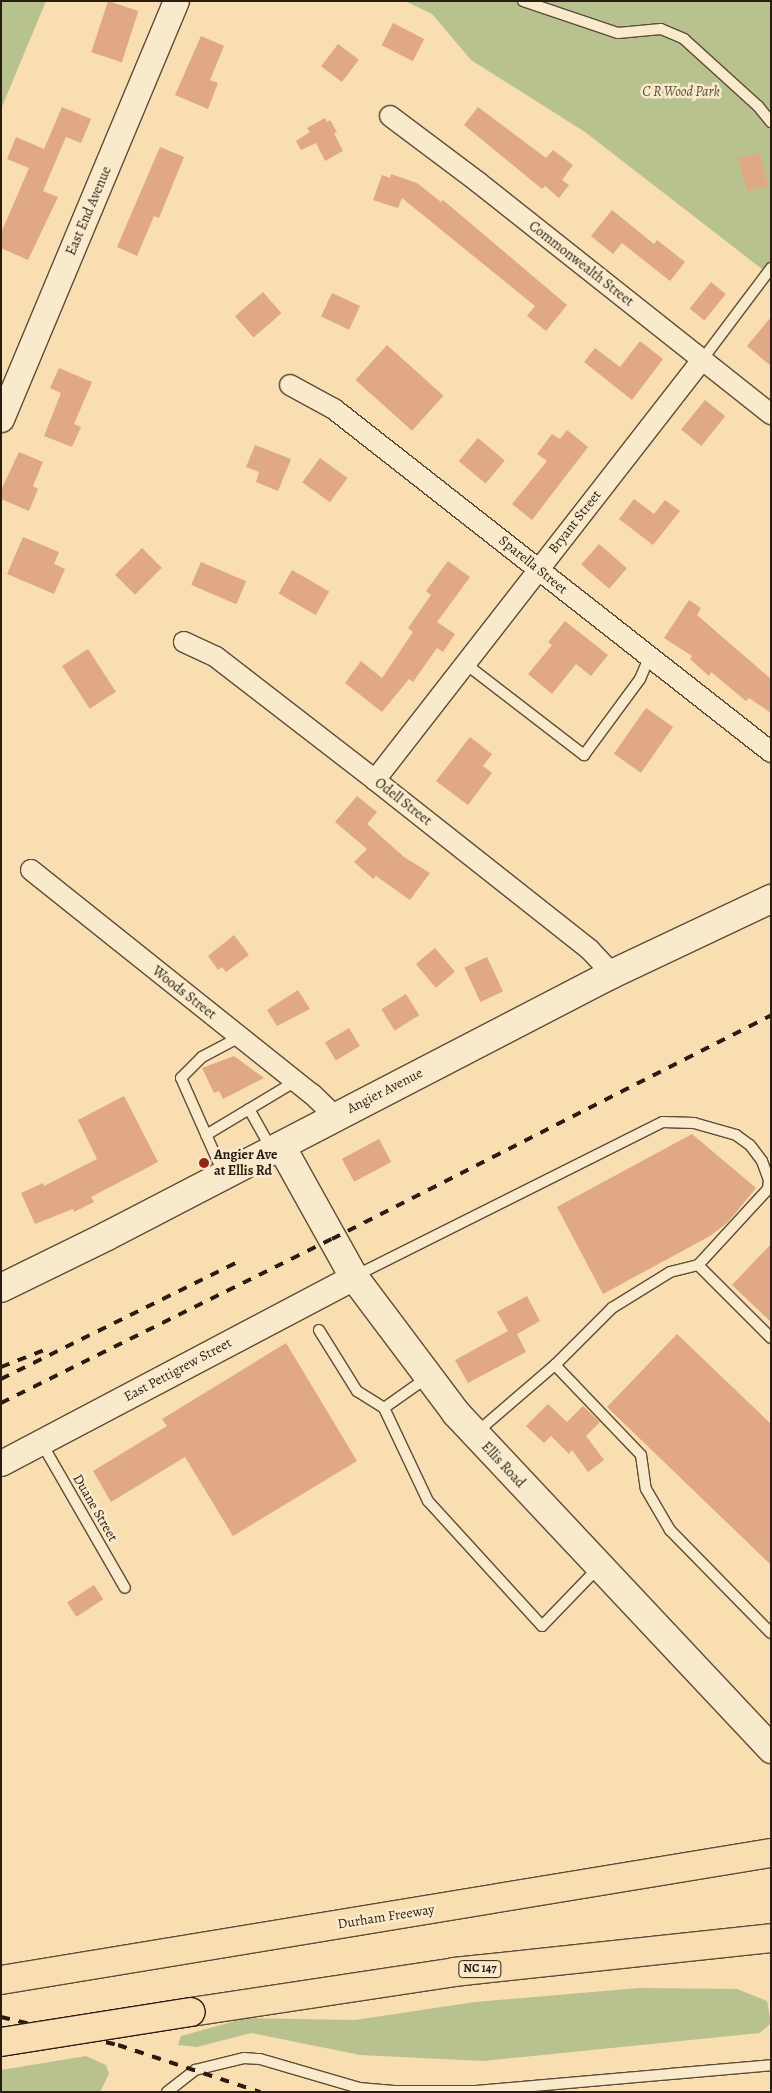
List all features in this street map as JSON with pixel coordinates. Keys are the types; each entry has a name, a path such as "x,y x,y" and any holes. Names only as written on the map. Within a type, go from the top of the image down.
{"highway":[{"name":"Durham Freeway","path":"1,1980 771,1853"},
{"name":"NC 147","path":"1,2042 454,1972 771,1938"}],"main road":[{"name":"Angier Avenue","path":"1,1288 224,1176 612,974 771,899"},
{"name":"Ellis Road","path":"276,1148 354,1277 428,1377 474,1435 600,1566 771,1749"}],"street":[{"name":"East End Avenue","path":"1,420 176,1"},
{"name":"Commonwealth Street","path":"390,116 478,182 771,414"},
{"name":"Bryant Street","path":"375,780 467,665 539,568 702,360"},
{"name":"Sparella Street","path":"290,385 334,409 771,752"},
{"name":"Odell Street","path":"184,642 216,657 375,780 590,950 612,974"},
{"name":"Woods Street","path":"31,870 296,1081 336,1117"},
{"name":"East Pettigrew Street","path":"1,1463 354,1277"}],"lane":[{"path":"523,1 618,33 661,29 684,38 752,100 771,122"},
{"path":"702,360 771,268"},
{"path":"467,665 584,755 640,679 650,656"},
{"path":"224,1176 181,1078 202,1057 240,1037"},
{"path":"206,1135 296,1081"},
{"path":"249,1109 276,1148"},
{"path":"354,1277 663,1122 694,1124 736,1135 750,1145 762,1161 769,1180 768,1189 698,1265 670,1272 612,1308 555,1365 474,1435"},
{"path":"698,1265 771,1338"},
{"path":"319,1330 357,1391 384,1408 397,1430 428,1501 542,1626 600,1566"},
{"path":"555,1365 641,1455 646,1489 670,1530 771,1633"},
{"path":"384,1408 428,1377"},
{"name":"Duane Street","path":"41,1442 125,1588"},
{"path":"167,2092 195,2070 244,2058 260,2060 359,2088 394,2092 476,2091 771,2065"}],"green space":[{"path":"1,1 46,1 1,109"},
{"name":"C R Wood Park","path":"405,1 771,1 771,276 585,132 471,60 432,14"},
{"path":"639,1988 737,1989 767,2001 771,2023 760,2033 483,2061 360,2055 251,2033 197,2047 178,2045 181,2036 246,2018 355,2020 475,2002"},
{"path":"86,2056 106,2065 109,2074 100,2092 1,2092 1,2070"}],"building":[{"path":"108,1 138,11 122,62 91,52"},
{"path":"393,23 424,39 413,61 382,45"},
{"path":"201,36 224,46 210,80 218,83 208,109 175,95"},
{"path":"338,44 359,60 342,82 321,66"},
{"path":"62,107 91,119 81,143 66,137 43,191 58,197 28,260 1,248 1,233 29,168 7,159 16,137 44,149"},
{"path":"478,107 546,158 553,150 573,165 562,180 569,185 559,198 545,186 542,189 464,125"},
{"path":"325,118 327,122 330,120 337,132 334,133 343,151 325,161 316,143 301,150 296,141 310,132 307,128"},
{"path":"160,147 184,157 159,218 154,216 137,256 117,247"},
{"path":"760,153 768,186 747,191 739,158"},
{"path":"391,174 417,183 441,202 443,200 567,305 546,331 527,316 535,306 402,198 398,208 373,200 382,175 390,178"},
{"path":"612,210 654,244 657,240 685,262 670,281 622,243 613,254 591,236"},
{"path":"711,282 726,294 704,320 690,308"},
{"path":"263,292 281,313 253,337 235,316"},
{"path":"332,293 360,306 349,330 321,317"},
{"path":"771,317 771,366 747,346"},
{"path":"640,341 663,359 632,400 584,362 595,348 620,367"},
{"path":"387,345 443,396 412,431 356,380"},
{"path":"59,368 92,382 74,424 81,427 72,447 44,436 61,393 50,388"},
{"path":"705,400 725,416 701,446 681,430"},
{"path":"567,430 588,447 532,520 512,504 547,461 537,454 552,434 560,439"},
{"path":"478,438 505,460 486,483 459,461"},
{"path":"255,445 291,459 278,491 256,482 259,472 246,467"},
{"path":"19,452 43,462 33,486 38,489 29,511 1,499 1,490"},
{"path":"320,458 348,478 330,502 302,482"},
{"path":"634,499 654,514 665,500 680,511 653,545 619,519"},
{"path":"23,537 59,552 54,564 65,569 54,594 7,574"},
{"path":"599,544 627,568 609,589 581,564"},
{"path":"142,548 162,568 135,595 115,575"},
{"path":"448,561 470,577 437,622 455,634 443,652 437,648 413,682 409,679 382,712 345,683 361,661 382,678 413,632 408,628 431,595 426,591"},
{"path":"201,562 246,581 236,604 191,585"},
{"path":"292,570 329,592 316,615 278,593"},
{"path":"689,600 701,608 697,615 771,679 771,713 749,698 746,701 711,672 709,676 690,659 692,656 664,638"},
{"path":"565,621 608,655 591,676 576,664 552,694 528,674 552,645 548,642"},
{"path":"88,649 116,692 90,709 62,666"},
{"path":"646,708 673,727 641,773 614,754"},
{"path":"470,737 492,754 483,766 492,773 468,805 436,781"},
{"path":"357,796 377,812 367,824 404,857 430,873 410,900 376,876 373,879 354,862 367,849 335,822"},
{"path":"234,935 249,955 226,972 222,967 218,970 208,956"},
{"path":"435,948 455,972 436,988 416,964"},
{"path":"487,957 503,991 480,1002 464,968"},
{"path":"298,990 310,1009 277,1026 267,1010"},
{"path":"406,994 419,1015 395,1031 381,1009"},
{"path":"349,1028 360,1046 336,1060 325,1042"},
{"path":"234,1056 264,1078 223,1099 219,1091 214,1093 202,1068"},
{"path":"124,1096 158,1162 91,1197 94,1202 74,1212 73,1209 35,1224 21,1193 43,1183 44,1186 97,1159 78,1120"},
{"path":"692,1134 756,1188 728,1222 710,1236 603,1294 557,1207"},
{"path":"379,1139 391,1162 354,1182 342,1159"},
{"path":"771,1244 771,1322 732,1285"},
{"path":"527,1296 540,1321 517,1334 526,1352 468,1383 455,1360 508,1331 497,1312"},
{"path":"677,1334 771,1424 771,1565 607,1407"},
{"path":"286,1343 357,1461 233,1536 185,1457 111,1502 93,1471 167,1426 162,1419"},
{"path":"548,1404 567,1422 583,1406 600,1422 586,1436 604,1460 588,1472 572,1450 569,1454 551,1436 544,1443 526,1426"},
{"path":"94,1585 103,1599 76,1617 67,1602"}],"railway":[{"path":"1,1403 332,1239 771,1015"},
{"path":"1,1379 242,1260"},
{"path":"1,1367 47,1349"},
{"path":"1,2017 118,2045 260,2092"}],"place":[{"name":"Angier Ave at Ellis Rd","path":"204,1163"}]}
